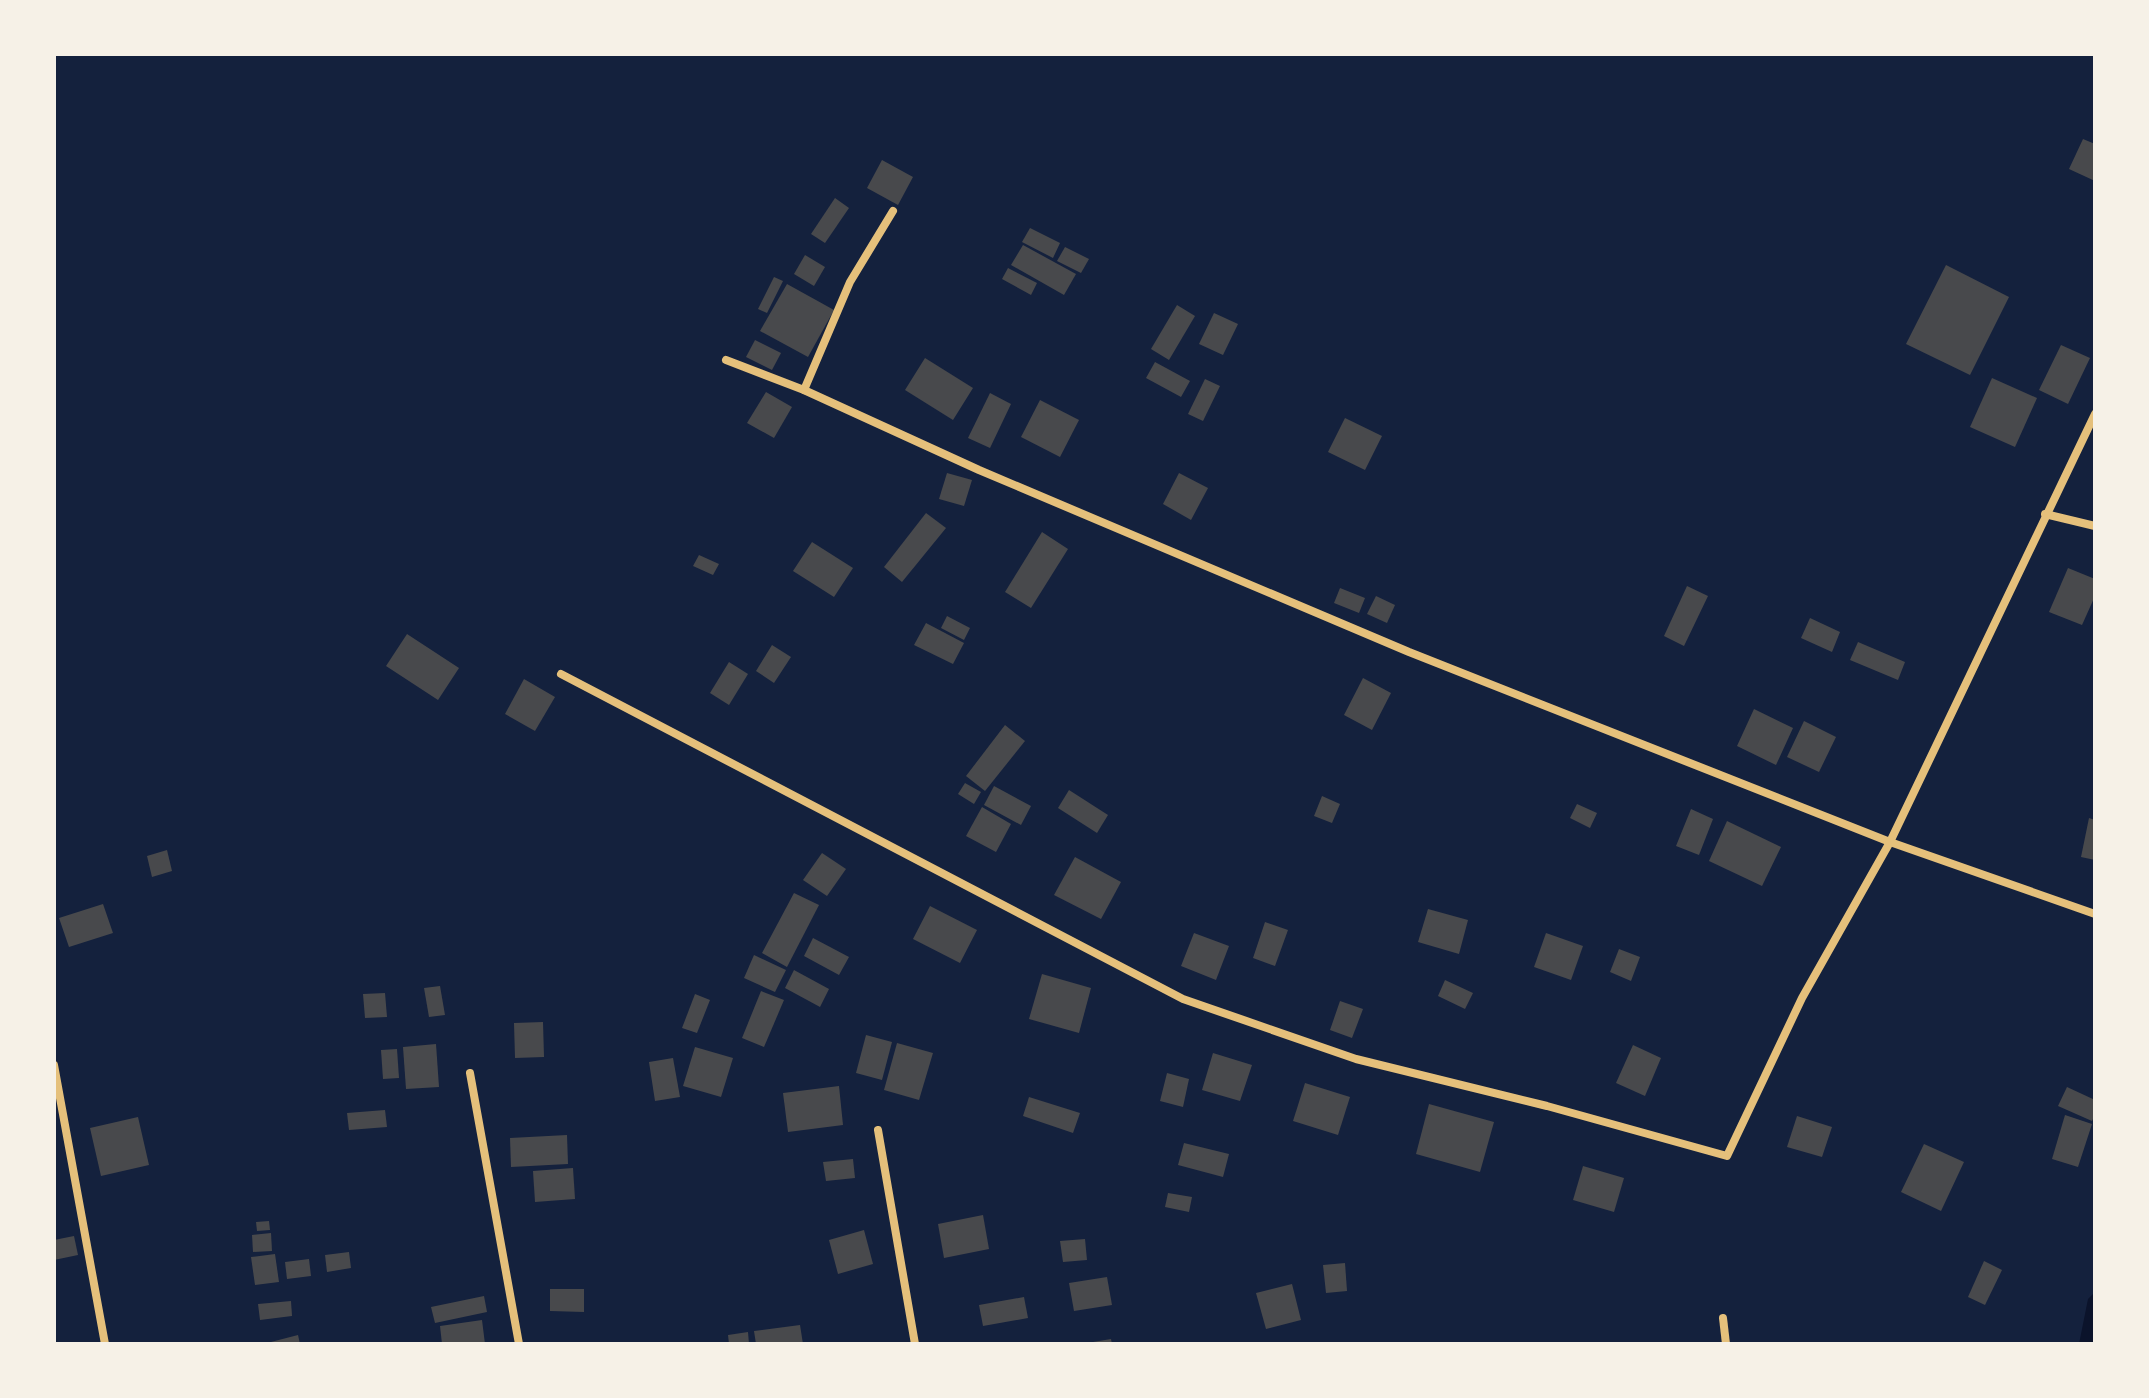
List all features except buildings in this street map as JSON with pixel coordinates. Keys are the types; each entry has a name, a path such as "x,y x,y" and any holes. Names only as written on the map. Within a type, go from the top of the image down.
{"street":[{"path":"804,390 850,282 893,211"},
{"path":"726,360 804,390 979,470 1409,652 1890,842 2095,914"},
{"path":"561,674 1183,999 1356,1059 1547,1106 1727,1156 1802,998 1890,842 2095,414"},
{"path":"2045,514 2095,526"},
{"path":"54,1065 105,1344"},
{"path":"470,1073 519,1344"},
{"path":"878,1130 915,1344"},
{"path":"1723,1318 1726,1344"}],"water":[{"path":"2095,1292 2095,1344 2079,1344 2088,1299"}]}
